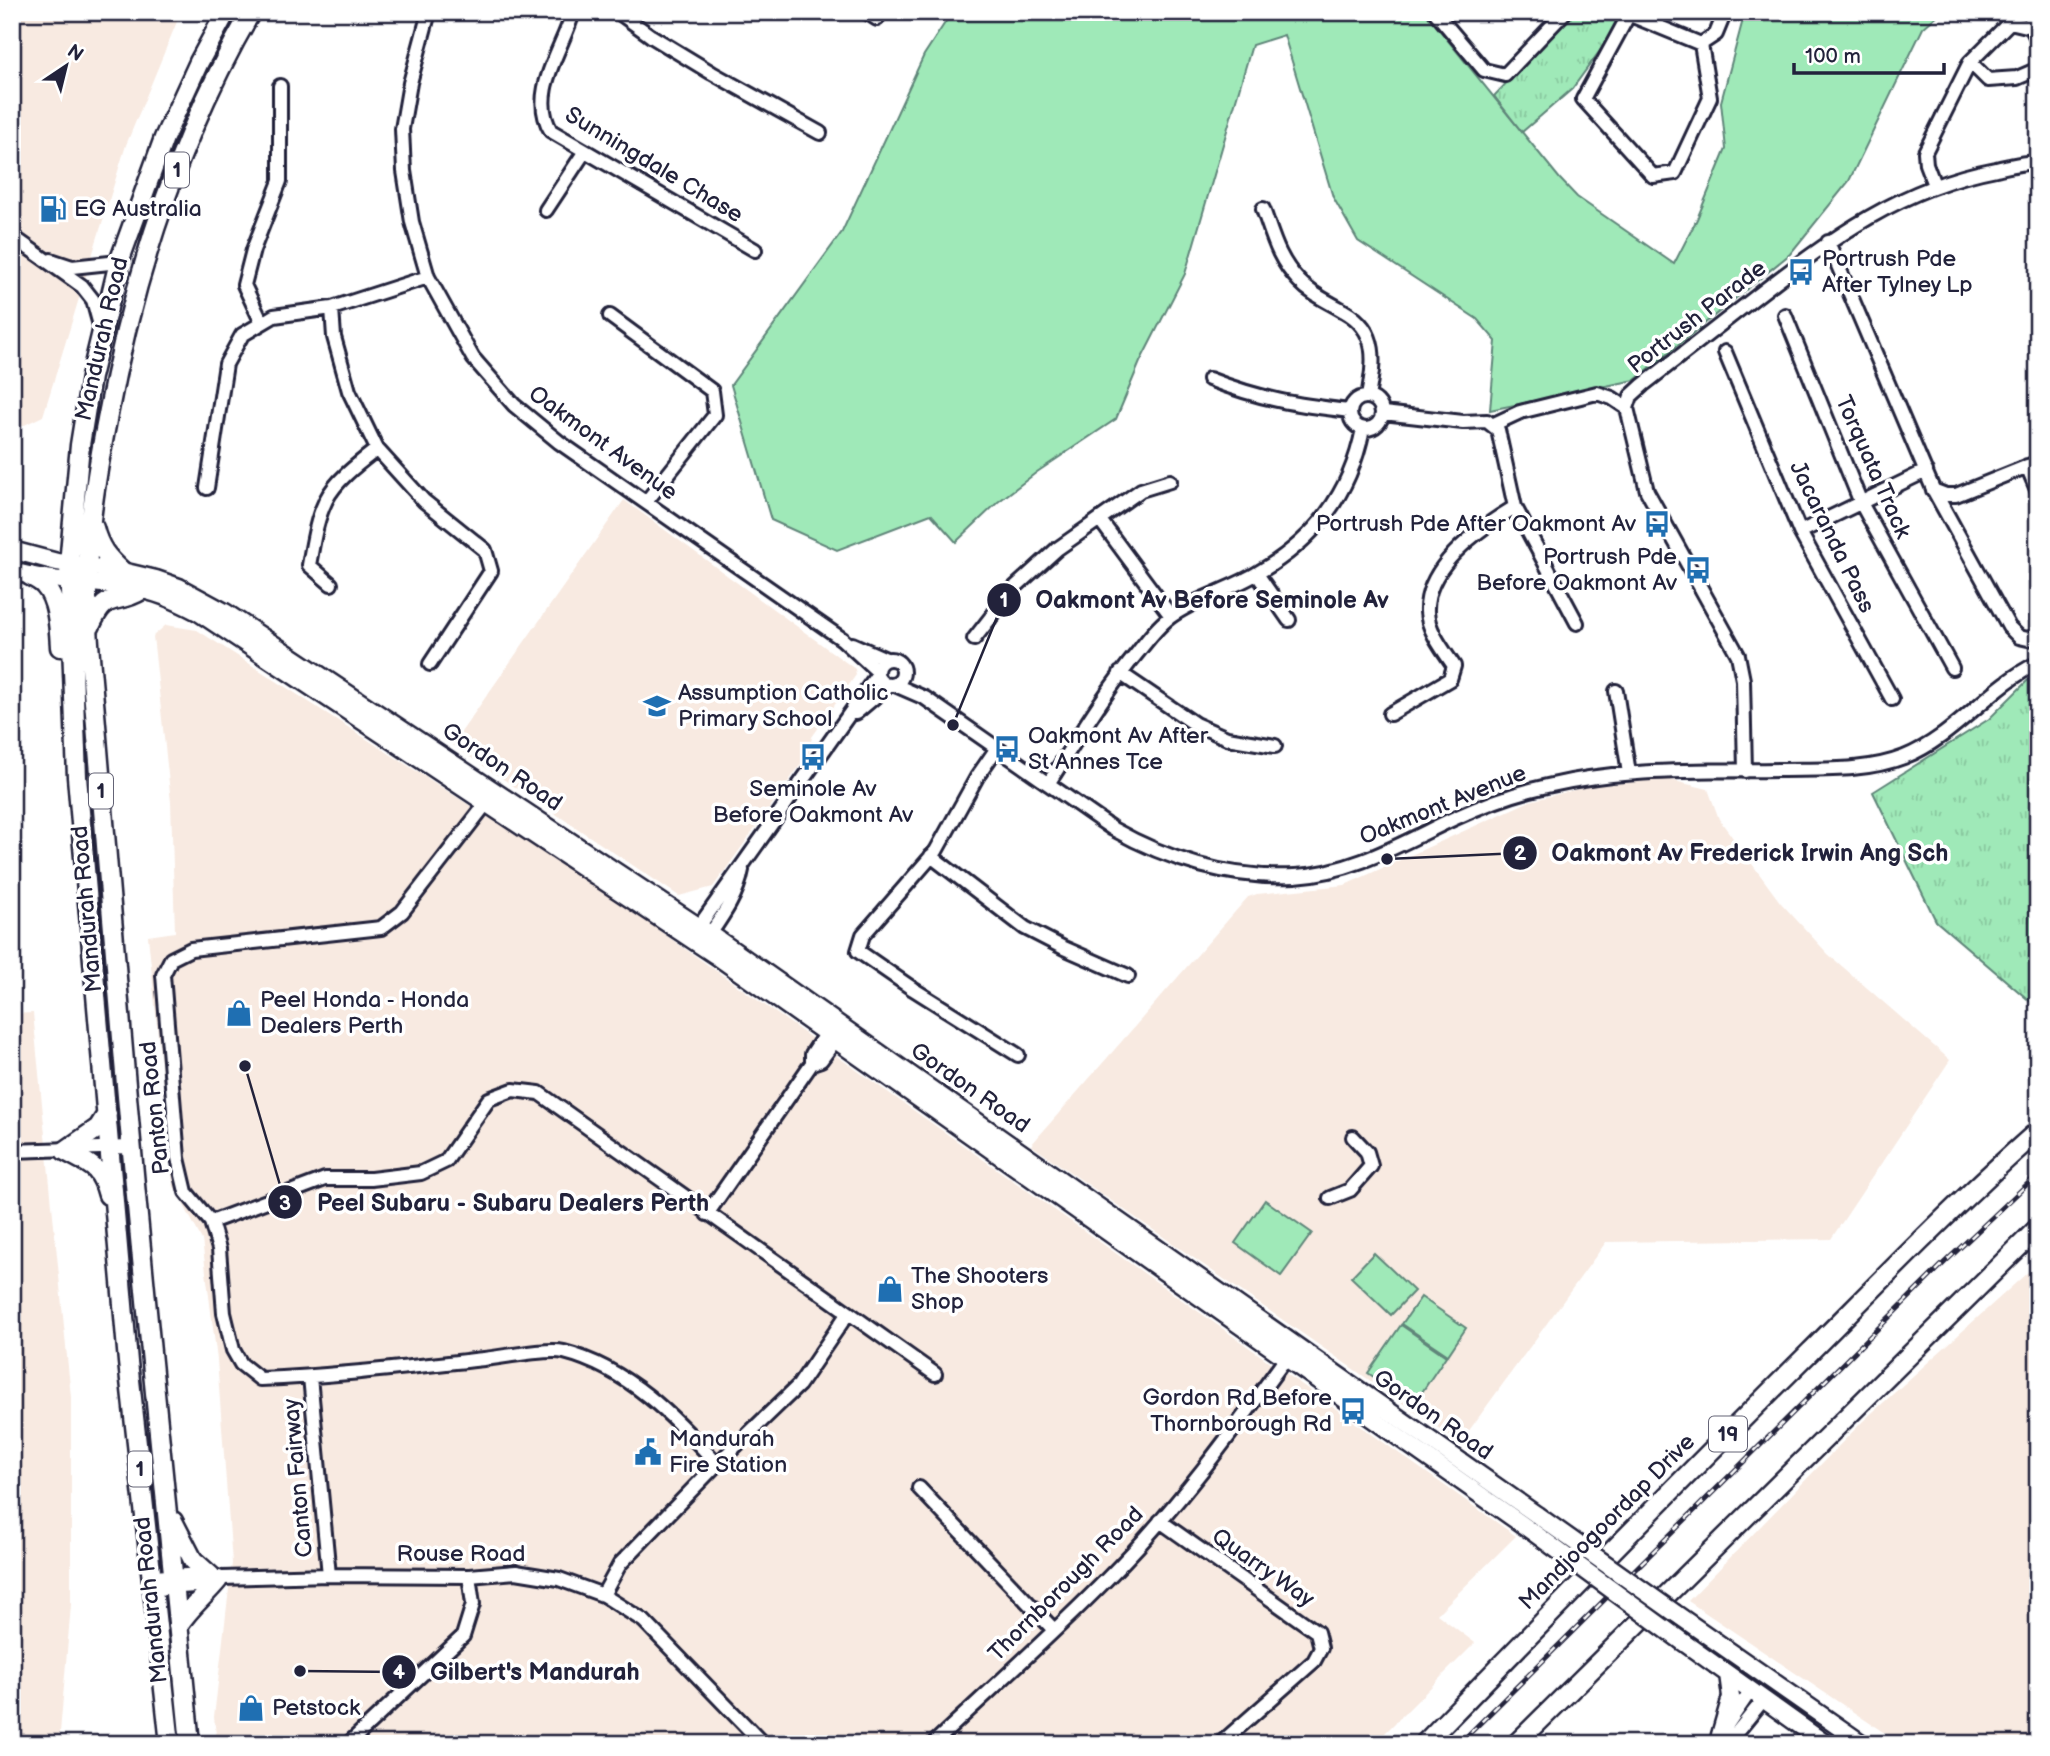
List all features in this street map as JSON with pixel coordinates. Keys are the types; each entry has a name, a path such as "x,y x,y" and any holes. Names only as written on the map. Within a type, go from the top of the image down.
{"highway":[{"name":"Mandurah Road","path":"170,1744 128,1362 74,740 80,445 90,377 119,262 164,138 199,62 226,12"},
{"name":"Mandurah Road","path":"190,1744 131,1151 89,629 78,574 113,389 140,273 187,144 215,79 251,12"},
{"path":"91,514 98,544 122,571"},
{"path":"21,574 46,587 52,601 58,627 63,710 74,740"},
{"path":"89,629 96,612 104,603 117,597 131,597 142,590"},
{"path":"107,1114 97,1128 65,1151 97,1168 104,1180 117,1226"},
{"name":"Mandjoogoordap Drive","path":"1424,1744 1608,1554 1792,1370 1989,1174 2038,1131"},
{"path":"1516,1744 2038,1228"},
{"path":"167,1508 193,1560 217,1578 208,1593 194,1604 178,1626"}],"main road":[{"name":"Gordon Road","path":"12,550 78,574 168,597 266,647"},
{"name":"Gordon Road","path":"21,574 122,571 179,587 225,612 266,647 700,936 1533,1523 1694,1627 1863,1744"},
{"name":"Gordon Road","path":"1533,1523 1683,1642 1826,1744"},
{"path":"1717,1741 1731,1697 1728,1674"}],"street":[{"name":"Oakmont Avenue","path":"429,12 410,83 402,129 404,171 412,222 428,277 473,358 514,405 559,442 842,639 877,673"},
{"name":"Sunningdale Chase","path":"573,12 569,28 550,69 542,104 545,121 551,131 755,250"},
{"name":"Sunningdale Chase","path":"569,28 582,12"},
{"path":"618,12 651,36 712,73 820,134"},
{"path":"626,12 635,24"},
{"path":"1436,12 1484,70 1505,75 1565,12"},
{"path":"1701,44 1716,34 1725,12"},
{"path":"2032,12 2031,27 2038,40"},
{"path":"1625,14 1701,44 1710,98 1675,173 1653,176 1583,99 1625,14"},
{"path":"1934,185 1926,164 1925,152 1970,62 2010,22 2031,27"},
{"path":"1970,62 1988,80 2017,78 2038,69"},
{"path":"261,321 244,285 253,250 280,181 280,86"},
{"path":"546,210 585,151"},
{"name":"Portrush Parade","path":"1745,771 1743,680 1738,655 1647,491 1627,408 1631,396 1828,242 1867,217 1934,185 1972,173 2038,162"},
{"path":"1264,209 1281,259 1301,284 1347,312 1364,327 1372,343 1373,360 1368,397"},
{"path":"12,236 82,286 93,300 101,330"},
{"path":"1828,242 1933,489 2009,627 2019,637 2028,639 2038,635"},
{"path":"38,256 72,267 119,262"},
{"path":"207,488 226,364 242,335 261,321 274,316 332,308 428,277"},
{"path":"332,308 334,337 349,391 377,449 424,501 485,550 491,571 430,664"},
{"name":"Torquata Track","path":"1785,315 1861,503 1952,668"},
{"path":"610,316 712,391 715,415 646,502"},
{"name":"Jacaranda Pass","path":"1725,352 1800,532 1892,699"},
{"path":"1209,379 1248,394 1282,402 1350,411"},
{"path":"1492,425 1520,412 1597,393 1612,398 1627,408"},
{"path":"1368,397 1379,402 1383,414 1377,426 1363,429 1352,422 1350,411 1357,400 1368,397"},
{"path":"1383,414 1463,422 1487,421 1498,430 1515,507 1577,623"},
{"path":"1048,784 1121,673 1155,631 1171,616 1257,573 1298,545 1332,509 1353,469 1363,429"},
{"path":"331,584 309,565 326,499 353,467 377,449"},
{"path":"1933,489 1941,494 1956,495 2032,464 2038,492"},
{"path":"1800,532 1926,471"},
{"path":"974,639 1013,589 1057,549 1141,490 1170,481"},
{"path":"1390,714 1450,679 1454,666 1436,639 1427,615 1429,593 1441,571 1463,543 1515,507"},
{"path":"1100,520 1171,616"},
{"path":"1257,573 1289,620"},
{"name":"Oakmont Avenue","path":"842,639 886,659"},
{"path":"700,936 743,866 844,720 877,673 880,664 886,659 899,662 904,670 901,680 844,720"},
{"name":"Oakmont Avenue","path":"892,685 925,698 1113,829 1151,849 1203,866 1238,873 1279,876 1308,874 1356,863 1491,804 1547,786 1629,773 1856,767 1905,757 1927,746 1998,689 2038,663"},
{"name":"Oakmont Avenue","path":"904,670 925,698"},
{"path":"877,673 882,682 892,685"},
{"path":"1121,673 1195,724 1227,738 1275,746"},
{"path":"1616,691 1629,773"},
{"path":"998,748 978,777 936,851 863,935 858,951 1018,1055"},
{"name":"Panton Road","path":"491,796 402,912 381,928 191,949 172,959 163,975 178,1158 186,1192 211,1222 219,1249 224,1313 233,1350 241,1364 260,1379 310,1377 561,1351 606,1366 687,1430 717,1464"},
{"path":"931,856 1025,928 1128,976"},
{"path":"707,1214 812,1063 821,1060 835,1031"},
{"path":"211,1222 325,1180 371,1179 421,1173 446,1161 489,1099 513,1090 538,1093 935,1374"},
{"path":"1330,1198 1350,1190 1371,1166 1367,1152 1353,1138"},
{"path":"12,1151 131,1151"},
{"path":"603,1595 620,1564 717,1464 799,1385 848,1313"},
{"name":"Thornborough Road","path":"933,1744 1108,1579 1160,1521 1291,1351"},
{"name":"Canton Fairway","path":"310,1377 329,1575"},
{"path":"919,1488 1054,1630"},
{"name":"Quarry Way","path":"1160,1521 1317,1632 1321,1648 1314,1661 1220,1744"},
{"name":"Rouse Road","path":"153,1583 217,1578 329,1575 469,1576 516,1572 559,1580 603,1595 644,1621 763,1744"},
{"path":"348,1744 463,1636 473,1604 469,1576"},
{"path":"1717,1741 1757,1695"}],"shaded area":[{"path":"12,12 181,12 126,145 43,416 12,431"},
{"name":"Assumption Catholic Primary School","path":"624,500 855,669 856,675 812,737 809,753 713,887 679,896 452,745"},
{"path":"166,625 197,630 606,893 1516,1536 1437,1614 1475,1643 1374,1744 217,1744 214,1717 232,1563 217,1360 202,1240 173,1184 148,936 175,932 171,802 153,636"},
{"path":"1666,779 1708,789 1719,819 1780,902 1828,954 1950,1060 1831,1239 1606,1242 1460,1443 1031,1145 1248,897 1345,885 1530,801 1591,786"},
{"path":"33,1013 71,1397 71,1605 59,1744 12,1744 12,1014"},
{"path":"2038,1263 2038,1744 1901,1744 1688,1601 1863,1421"}],"green space":[{"path":"952,12 1425,12 1577,197 1674,264 1697,219 1726,149 1721,102 1745,12 1941,12 1923,28 1849,181 1790,254 1635,380 1490,410 1496,341 1477,319 1358,241 1333,197 1284,35 1252,45 1185,274 1140,362 1116,419 1037,472 998,502 956,542 931,514 837,550 771,520 731,385 842,232 924,55"},
{"path":"1574,12 1610,12 1623,19 1572,89 1522,132 1494,96"},
{"path":"2038,675 2038,1008 1936,921 1873,792 1989,719 2027,681"},
{"path":"1265,1200 1312,1233 1281,1276 1235,1243"},
{"path":"1374,1253 1414,1291 1391,1315 1351,1277"},
{"path":"1421,1297 1466,1328 1448,1355 1402,1324"},
{"path":"1401,1325 1446,1356 1414,1404 1368,1373"}],"railway":[{"path":"1459,1744 1945,1262 2038,1174"}],"place":[{"name":"EG Australia","path":"53,209"},
{"name":"Portrush Pde After Tylney Lp","path":"1801,272"},
{"name":"Portrush Pde After Oakmont Av","path":"1657,524"},
{"name":"Portrush Pde Before Oakmont Av","path":"1698,570"},
{"name":"Assumption Catholic Primary School","path":"657,706"},
{"name":"Oakmont Av Before Seminole Av","path":"953,725"},
{"name":"Oakmont Av After St Annes Tce","path":"1007,749"},
{"name":"Seminole Av Before Oakmont Av","path":"813,757"},
{"name":"Oakmont Av Frederick Irwin Ang Sch","path":"1387,859"},
{"name":"Peel Honda - Honda Dealers Perth","path":"239,1013"},
{"name":"Peel Subaru - Subaru Dealers Perth","path":"245,1066"},
{"name":"The Shooters Shop","path":"890,1289"},
{"name":"Gordon Rd Before Thornborough Rd","path":"1353,1411"},
{"name":"Mandurah Fire Station","path":"648,1452"},
{"name":"Gilbert's Mandurah","path":"300,1671"},
{"name":"Petstock","path":"251,1708"}]}
